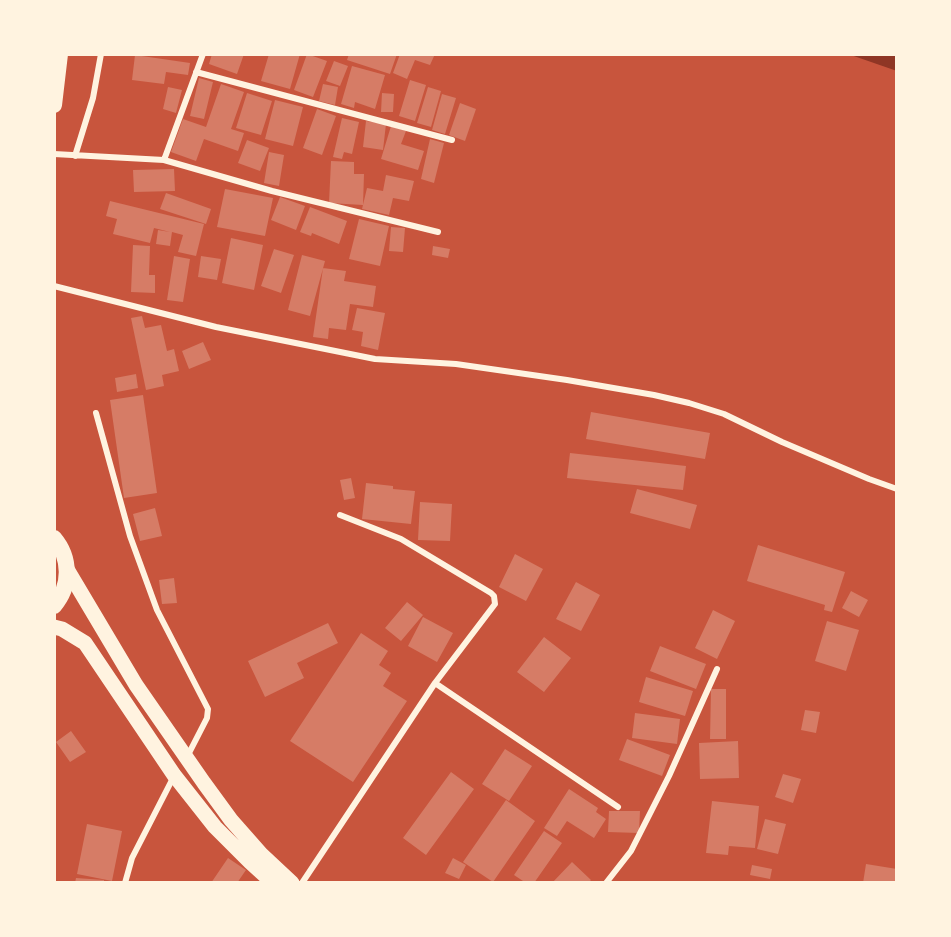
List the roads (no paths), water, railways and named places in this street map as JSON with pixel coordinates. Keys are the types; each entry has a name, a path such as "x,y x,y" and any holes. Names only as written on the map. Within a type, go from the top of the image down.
{"highway":[{"path":"54,105 60,54"},
{"path":"54,538 64,554 67,568 66,584 54,606"}],"main road":[{"path":"67,568 136,685 186,758 231,820 261,854 292,883"},
{"path":"54,627 62,629 85,644 174,775 216,827 273,883"}],"street":[{"path":"75,156 93,98 101,54"},
{"path":"164,160 203,54"},
{"path":"196,72 452,140"},
{"path":"54,154 164,160 272,191 438,232"},
{"path":"54,286 216,327 375,359 456,364 567,380 689,403 724,414 782,442 897,489"},
{"path":"96,413 129,536 157,610 208,709 207,718 186,758"},
{"path":"302,883 435,683 495,604 494,596 401,539 339,515"},
{"path":"606,883 631,851 669,776 717,669"},
{"path":"435,683 618,807"},
{"path":"125,883 132,858 174,775"}]}
